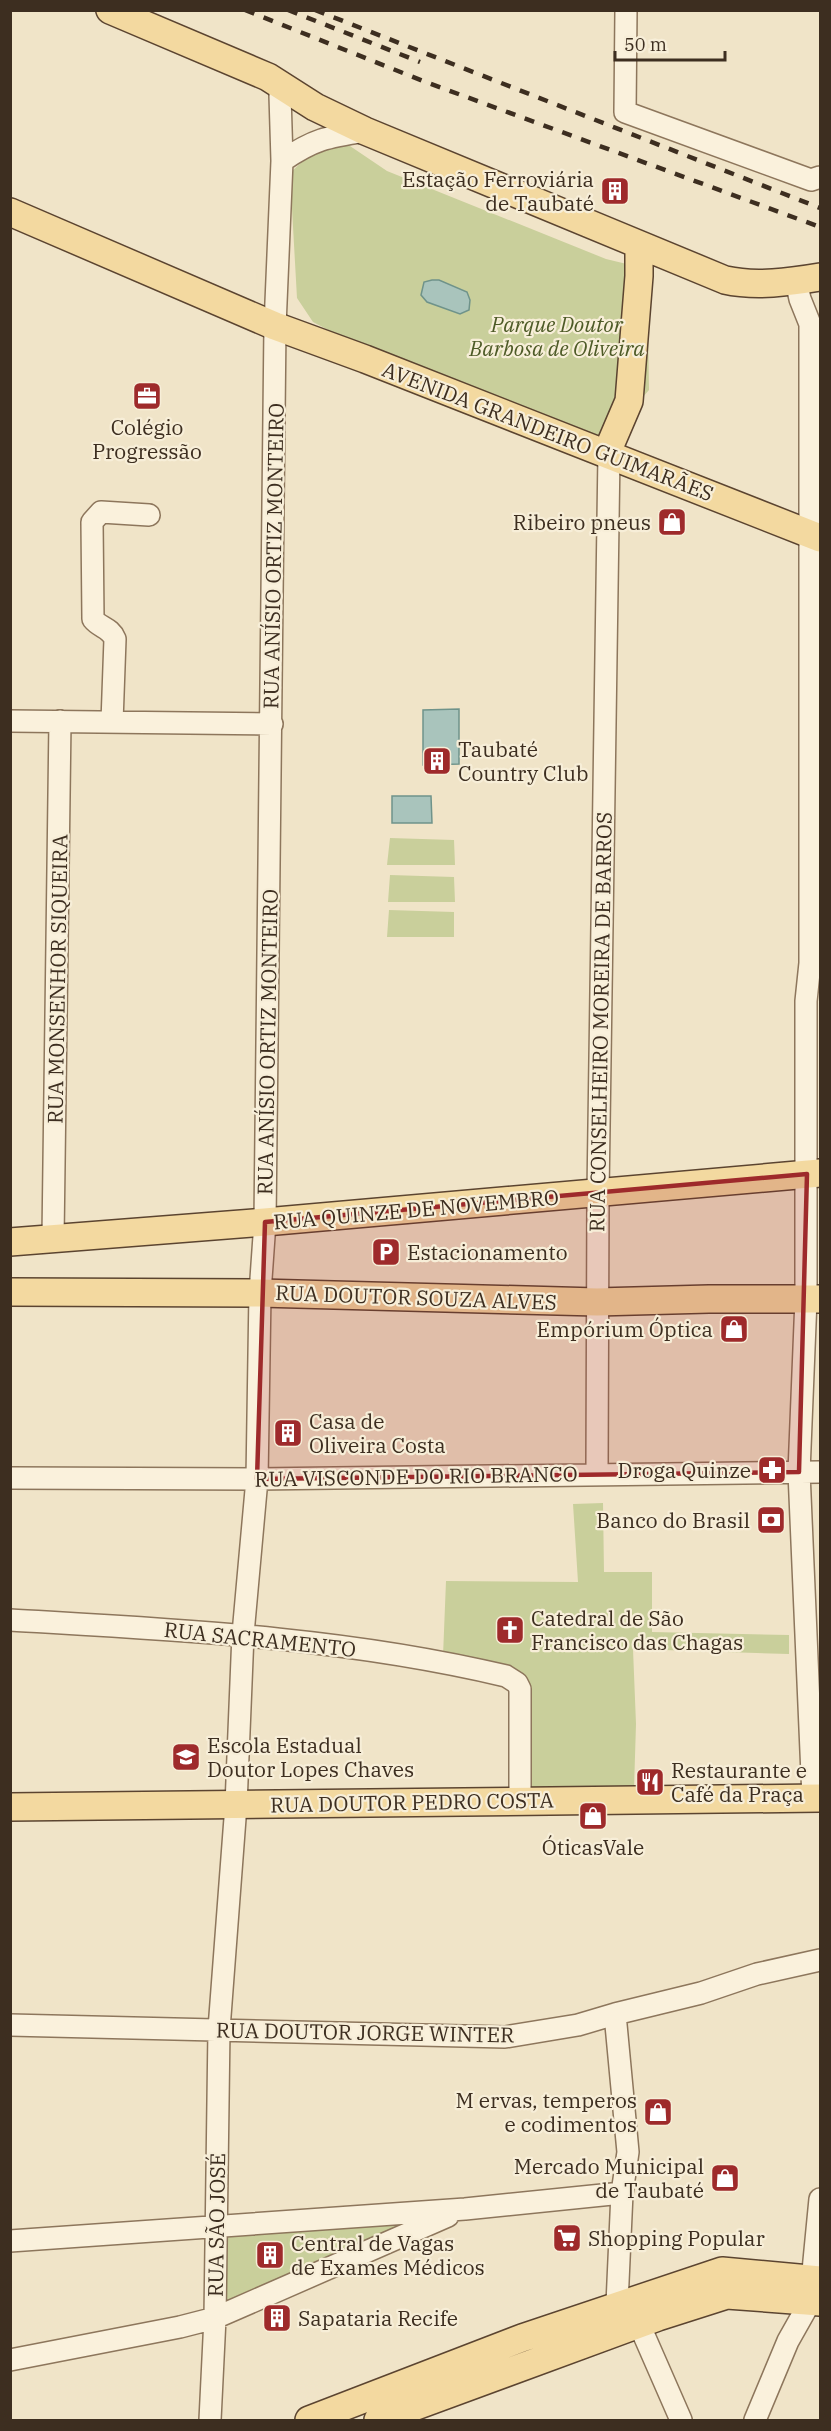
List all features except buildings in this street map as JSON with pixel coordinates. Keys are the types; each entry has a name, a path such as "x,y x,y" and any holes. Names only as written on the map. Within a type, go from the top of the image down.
{"main road":[{"path":"110,10 268,77 281,91 365,131 725,280 744,285 808,279"},
{"name":"AVENIDA GRANDEIRO GUIMARÃES","path":"10,212 275,326 816,536"},
{"path":"609,454 610,443 629,401 639,276 639,245"},
{"name":"RUA QUINZE DE NOVEMBRO","path":"10,1242 265,1222 814,1173"},
{"name":"RUA DOUTOR SOUZA ALVES","path":"10,1292 260,1293 597,1302 813,1299"},
{"name":"RUA DOUTOR PEDRO COSTA","path":"10,1807 817,1798"},
{"path":"309,2421 522,2338 617,2304 722,2271 816,2291"},
{"path":"378,2421 639,2324 728,2295 816,2291"},
{"path":"522,2338 530,2365"}],"street":[{"path":"626,10 625,112 811,180 820,177"},
{"name":"RUA ANÍSIO ORTIZ MONTEIRO","path":"219,2030 236,1805 243,1634 257,1479 260,1293 265,1222 275,326 282,161 281,91"},
{"path":"282,161 306,144 331,136 365,131"},
{"path":"808,279 800,299 810,324 815,412 815,963 806,1000 814,1173 813,1299 799,1472 814,1647 817,1798"},
{"name":"RUA CONSELHEIRO MOREIRA DE BARROS","path":"597,1474 597,1193 609,454"},
{"path":"112,722 115,639 110,630 93,619 92,522 101,512 149,515"},
{"path":"10,721 272,724"},
{"name":"RUA MONSENHOR SIQUEIRA","path":"53,1238 60,721"},
{"name":"RUA VISCONDE DO RIO BRANCO","path":"10,1478 257,1479 820,1472"},
{"name":"RUA SACRAMENTO","path":"10,1620 243,1634 414,1657 506,1676 517,1683 520,1689 520,1800"},
{"name":"RUA DOUTOR JORGE WINTER","path":"10,2025 505,2037 578,2025 701,1993 757,1974 819,1961"},
{"path":"615,2014 628,2152 622,2193 617,2304"},
{"name":"RUA SÃO JOSÉ","path":"210,2421 215,2318 219,2030"},
{"path":"10,2241 465,2209 622,2193"},
{"path":"755,2421 788,2341 816,2291 820,2199"},
{"path":"10,2360 215,2318 465,2209"},
{"path":"639,2324 681,2421"}],"highlighted area":[{"path":"807,1174 799,1472 257,1479 265,1222"}],"green space":[{"name":"Parque Doutor Barbosa de Oliveira","path":"347,144 387,171 606,259 635,266 651,307 648,321 649,390 603,443 357,345 313,322 297,298 290,173 318,147"},
{"path":"390,838 454,840 455,865 387,865"},
{"path":"390,875 454,877 455,902 388,902"},
{"path":"389,910 454,912 454,937 387,937"},
{"path":"603,1503 604,1572 652,1572 652,1632 789,1635 789,1654 633,1649 636,1724 634,1789 523,1790 514,1671 443,1656 446,1581 578,1582 573,1504"},
{"path":"419,2221 223,2302 222,2237"}],"water":[{"path":"439,280 467,292 470,300 469,310 460,314 427,302 421,295 424,282"},
{"path":"459,709 459,764 423,765 423,710"},
{"path":"392,796 431,796 432,823 392,823"}],"railway":[{"path":"245,10 423,81 820,227"},
{"path":"288,10 420,62"},
{"path":"315,10 820,208"}],"place":[{"name":"Estação Ferroviária de Taubaté","path":"615,191"},
{"name":"Colégio Progressão","path":"147,396"},
{"name":"Ribeiro pneus","path":"672,522"},
{"name":"Taubaté Country Club","path":"437,761"},
{"name":"Estacionamento","path":"386,1252"},
{"name":"Empórium Óptica","path":"734,1329"},
{"name":"Casa de Oliveira Costa","path":"288,1433"},
{"name":"Droga Quinze","path":"772,1470"},
{"name":"Banco do Brasil","path":"771,1520"},
{"name":"Catedral de São Francisco das Chagas","path":"510,1630"},
{"name":"Escola Estadual Doutor Lopes Chaves","path":"186,1757"},
{"name":"Restaurante e Café da Praça","path":"650,1782"},
{"name":"ÓticasVale","path":"593,1816"},
{"name":"M ervas, temperos e codimentos","path":"658,2112"},
{"name":"Mercado Municipal de Taubaté","path":"725,2178"},
{"name":"Shopping Popular","path":"567,2238"},
{"name":"Central de Vagas de Exames Médicos","path":"270,2255"},
{"name":"Sapataria Recife","path":"277,2318"}]}
